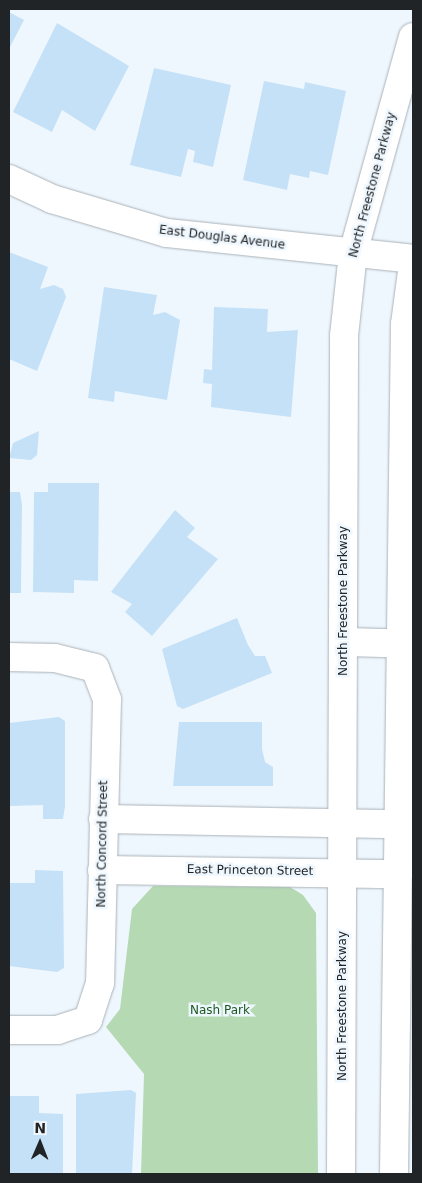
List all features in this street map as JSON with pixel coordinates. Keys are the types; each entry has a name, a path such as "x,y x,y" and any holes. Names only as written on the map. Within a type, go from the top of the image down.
{"street":[{"name":"North Freestone Parkway","path":"341,1174 344,336 353,252 413,37"},
{"name":"East Douglas Avenue","path":"9,179 52,199 167,233 413,259"},
{"path":"394,1174 398,824 407,644 405,324 413,264"},
{"path":"344,642 407,644"},
{"name":"North Concord Street","path":"9,657 55,658 95,668 107,700 100,983 88,1020 58,1030 9,1030"},
{"path":"103,819 398,824"},
{"name":"East Princeton Street","path":"102,870 398,874"}],"green space":[{"name":"Nash Park","path":"153,886 290,887 303,895 316,913 318,1174 141,1174 144,1074 106,1027 120,1009 132,909"}],"building":[{"path":"9,12 24,20 9,49"},
{"path":"57,23 129,66 95,131 62,110 52,132 13,112"},
{"path":"154,68 231,85 213,167 193,162 195,151 188,149 181,177 130,165"},
{"path":"264,81 304,89 305,82 346,91 328,175 310,171 309,178 290,174 287,190 243,180"},
{"path":"9,252 48,267 40,289 54,285 63,289 66,297 37,371 9,359"},
{"path":"104,287 157,295 153,315 165,312 180,320 167,400 115,391 114,402 88,398"},
{"path":"214,307 268,309 267,332 298,330 291,417 211,407 212,384 203,383 204,369 212,370"},
{"path":"39,431 37,455 31,460 9,458 13,443"},
{"path":"48,483 99,483 98,581 74,580 74,593 33,592 34,492 48,492"},
{"path":"9,492 20,492 22,505 21,593 9,593"},
{"path":"175,510 195,528 187,537 218,559 152,636 125,612 132,604 111,592"},
{"path":"237,618 248,645 255,656 265,656 272,673 183,709 177,706 162,649"},
{"path":"59,717 65,721 65,806 63,819 43,819 43,805 9,806 9,723"},
{"path":"179,722 262,722 262,749 265,762 273,767 273,786 173,786"},
{"path":"35,870 63,871 64,968 57,972 9,966 9,883 35,883"},
{"path":"131,1090 136,1093 132,1174 76,1174 76,1094"},
{"path":"9,1096 39,1096 39,1113 63,1114 63,1174 9,1174"}]}
